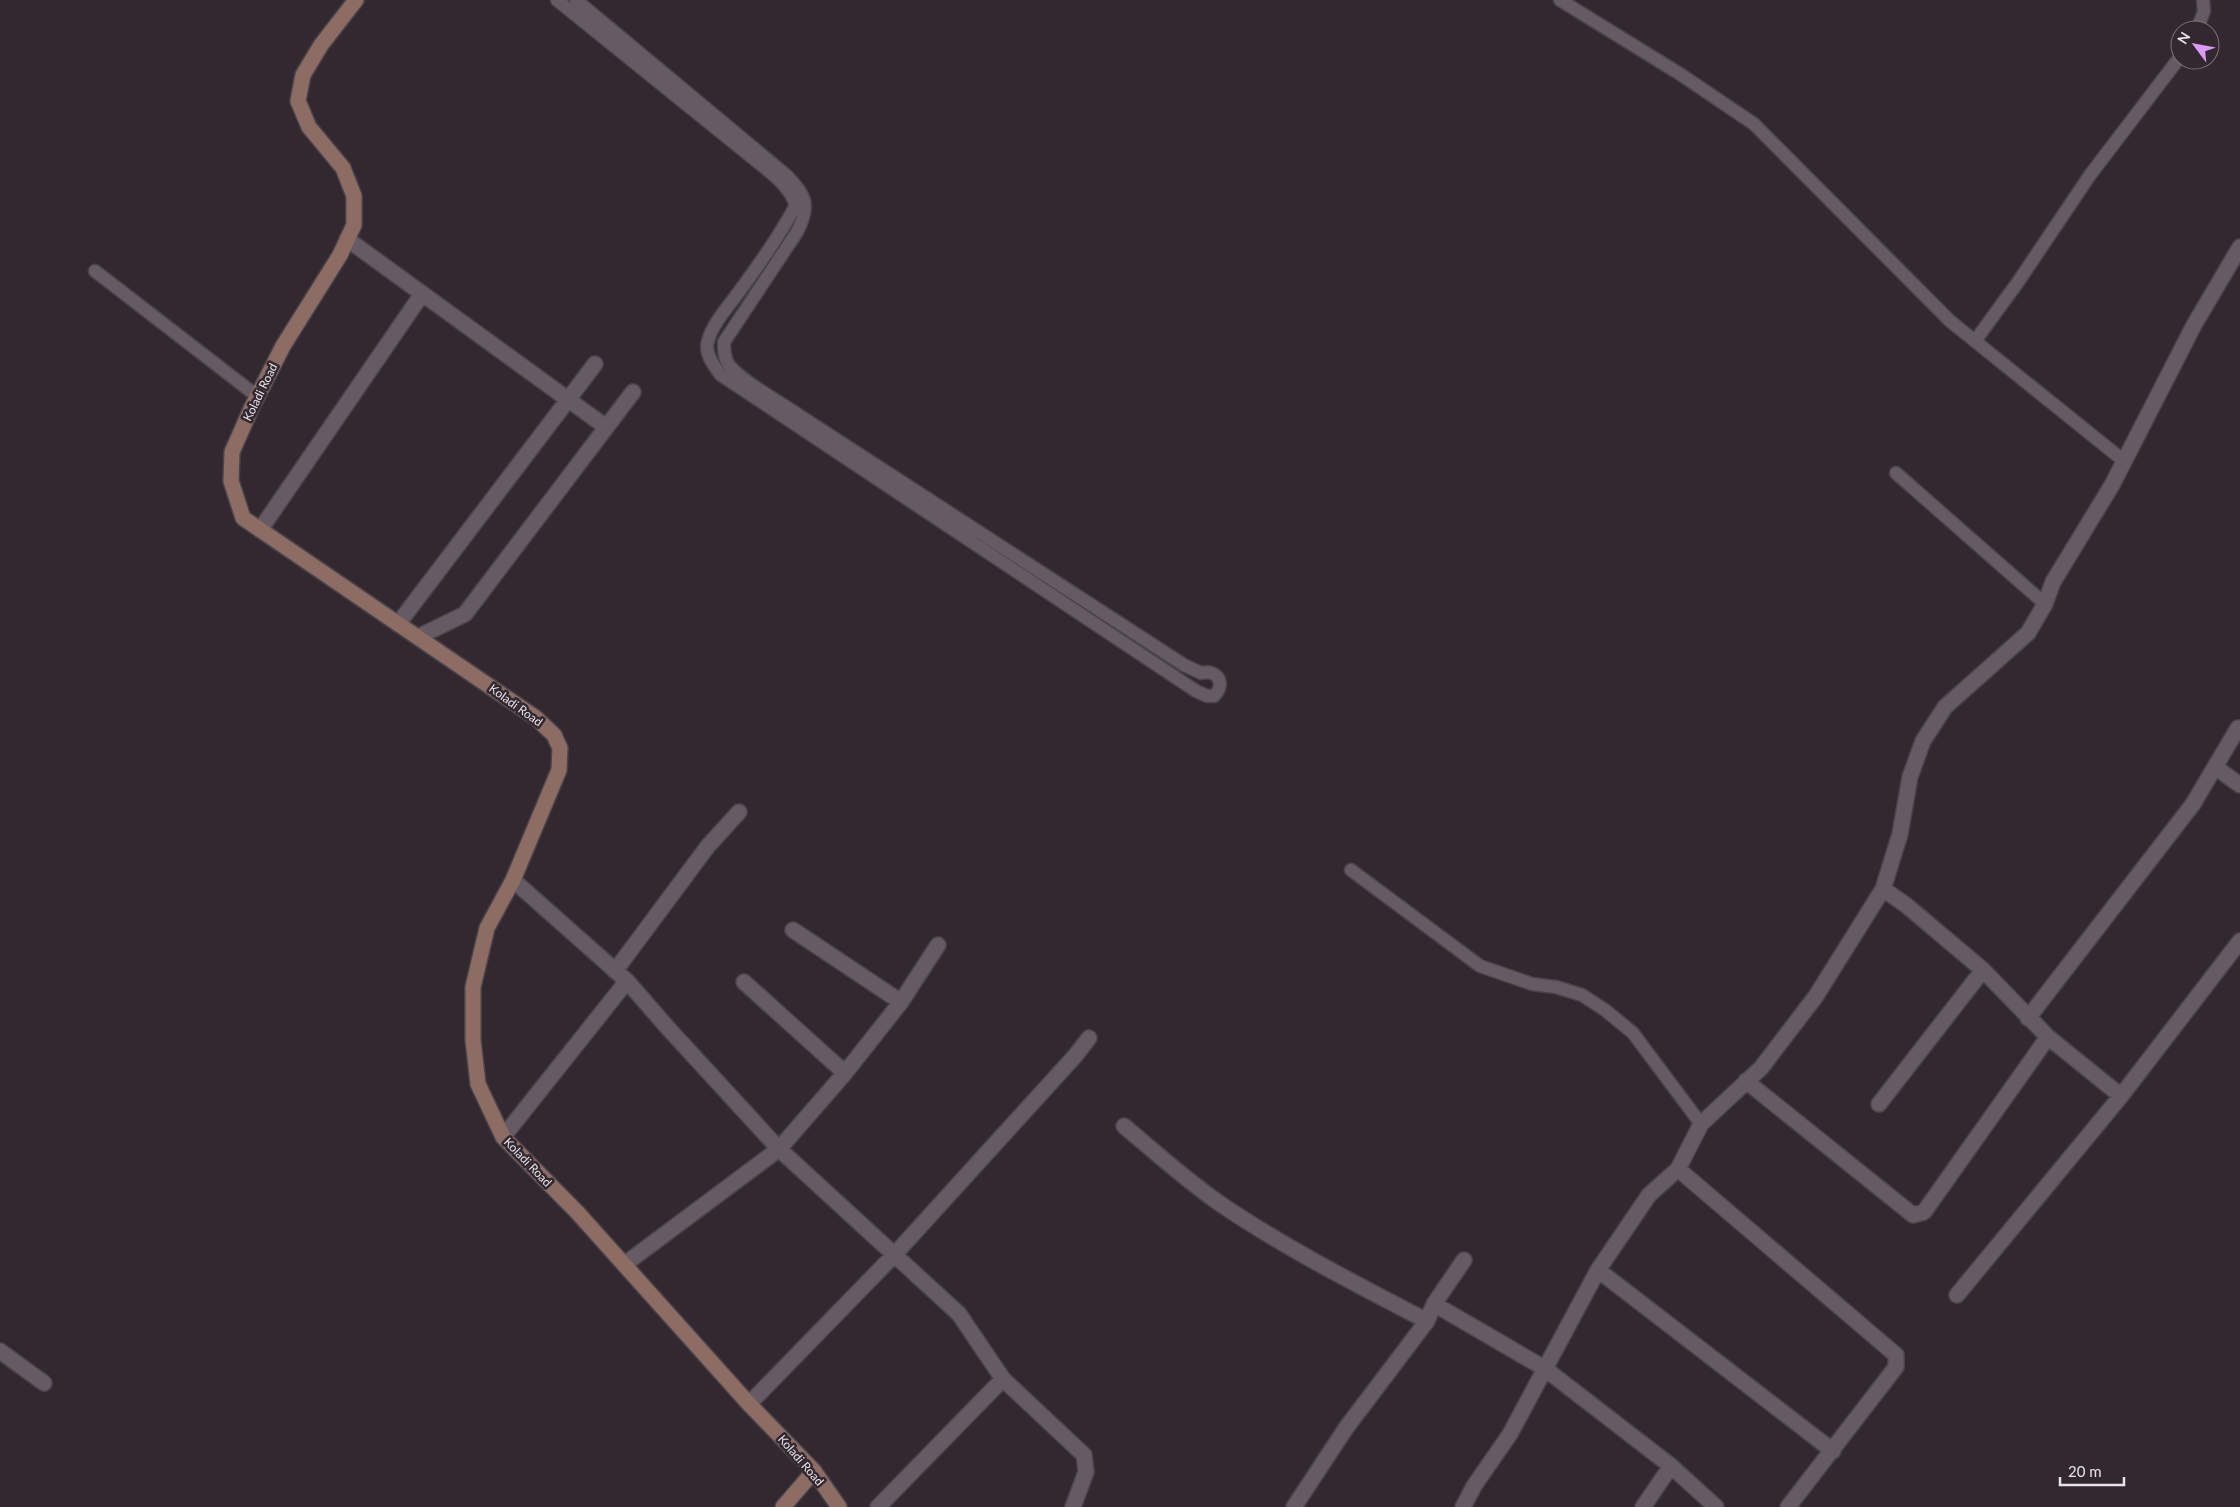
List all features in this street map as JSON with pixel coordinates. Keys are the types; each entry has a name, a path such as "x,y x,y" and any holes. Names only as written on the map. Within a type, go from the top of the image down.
{"street":[{"name":"Koladi Road","path":"356,0 321,45 303,75 298,101 309,127 343,168 354,196 354,225 340,255 283,346 257,396 232,452 231,481 243,518 536,718 554,734 560,748 559,770 513,880 487,928 473,987 473,1040 478,1084 503,1137 625,1264 749,1404 814,1471 839,1507"},
{"path":"347,239 606,427"},
{"path":"1463,1507 1474,1486 1510,1434 1598,1270 1649,1195 1678,1169 1701,1124 1746,1080 1762,1068 1816,996 1883,889 1900,834 1910,777 1923,741 1945,706 2028,633 2045,604 2053,582 2112,484 2194,325 2240,247"},
{"path":"260,530 422,294"},
{"path":"398,624 595,364"},
{"path":"418,637 465,614 633,392"},
{"path":"2028,1018 2193,804 2238,728"},
{"path":"2215,767 2240,785"},
{"path":"615,970 708,846 739,812"},
{"path":"513,880 627,980 667,1027 779,1150 959,1314 1003,1379 1084,1455 1086,1472 1073,1507"},
{"path":"1883,889 1906,905 1983,970 2048,1037 2121,1096"},
{"path":"793,930 901,1002"},
{"path":"1957,1295 2121,1096 2240,941"},
{"path":"625,1264 779,1150 845,1073 901,1002 938,945"},
{"path":"1879,1104 1983,970"},
{"path":"503,1137 627,980"},
{"path":"744,982 845,1073"},
{"path":"1746,1080 1913,1215 1924,1212 2048,1037"},
{"path":"749,1404 895,1254 1075,1056 1089,1038"},
{"path":"1124,1126 1189,1180 1254,1226 1297,1253 1427,1321"},
{"path":"1678,1169 1896,1355 1896,1367 1834,1450 1788,1507"},
{"path":"1294,1507 1346,1428 1427,1321 1434,1304 1464,1260"},
{"path":"1598,1270 1834,1450"},
{"path":"1434,1304 1544,1368 1672,1466 1716,1507"},
{"path":"0,1351 44,1383"},
{"path":"878,1507 1003,1379"},
{"path":"1643,1507 1672,1466"},
{"path":"783,1507 814,1471"}],"lane":[{"path":"557,0 754,159 783,183 792,194 796,205 786,224 769,251 716,324 707,342 708,354 721,375 1196,692 1207,696 1214,696 1221,685 1219,678 1214,673 1202,673 1184,664 797,414 744,378 729,365 724,353 724,342 797,232 805,217 804,198 786,175 576,0"},
{"path":"1560,0 1680,74 1754,124 1950,321 2124,461"},
{"path":"2201,20 2204,11 2202,0"},
{"path":"1975,341 2018,282 2090,175 2170,69"},
{"path":"95,272 257,396"},
{"path":"1896,473 2045,604"},
{"path":"1351,870 1480,966 1532,984 1556,987 1582,995 1605,1010 1633,1033 1701,1124"}]}
